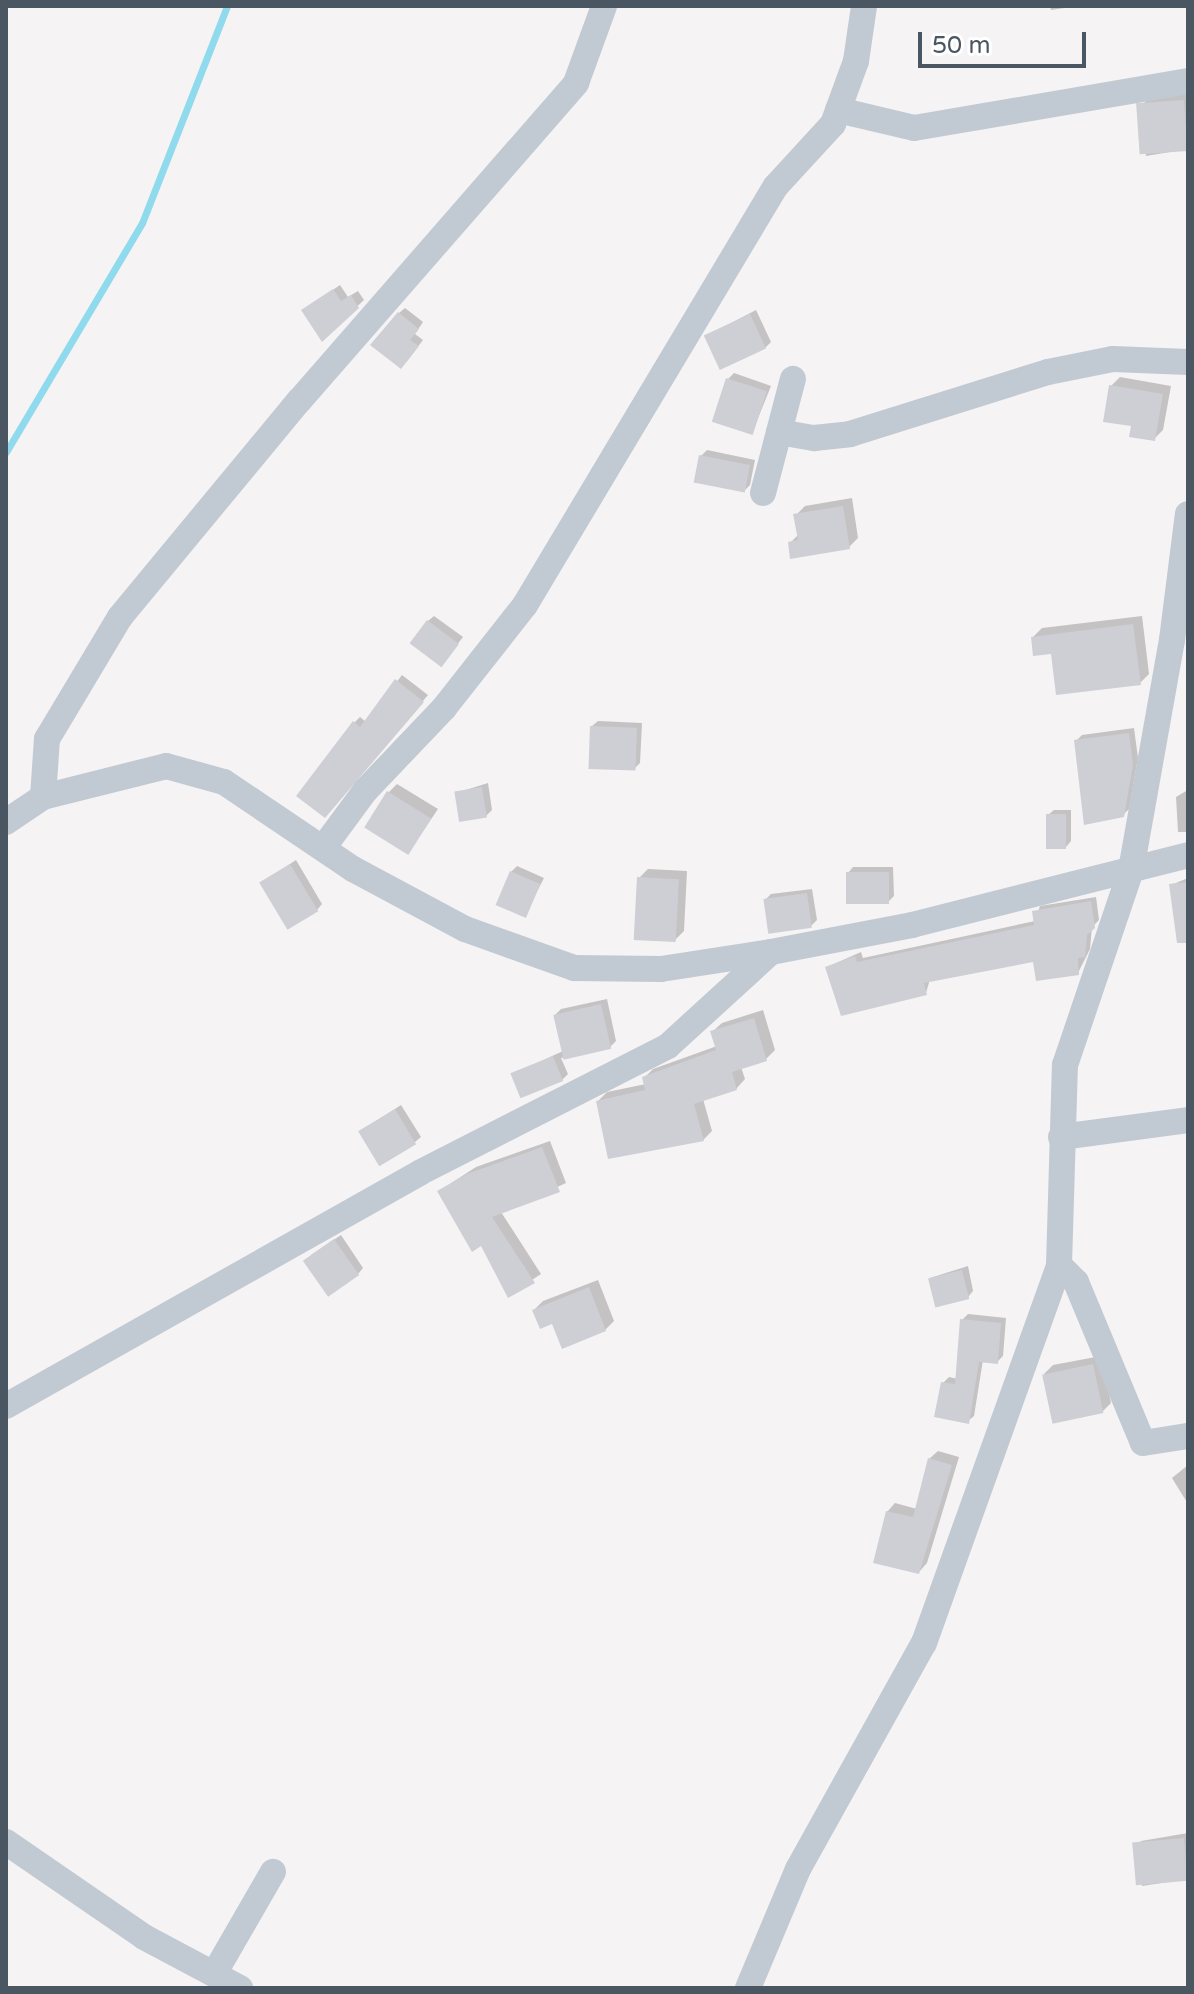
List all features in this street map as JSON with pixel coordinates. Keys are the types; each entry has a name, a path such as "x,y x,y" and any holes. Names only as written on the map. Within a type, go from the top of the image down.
{"street":[{"path":"43,797 47,739 120,617 299,401 576,83 604,6"},
{"path":"323,848 365,791 444,708 525,605 776,186 833,124 856,61 864,6"},
{"path":"838,110 914,128 1188,81"},
{"path":"779,432 814,438 850,434 1048,372 1113,359 1188,362"},
{"path":"763,493 793,379"},
{"path":"748,1988 798,1869 924,1643 1059,1265 1065,1065 1131,870 1180,636 1188,514"},
{"path":"6,822 43,797 114,775 166,766 224,782 323,848 465,929 574,968 661,969 771,952 912,925 1188,855"},
{"path":"6,1406 421,1172 668,1046 771,952"},
{"path":"1061,1137 1188,1120"},
{"path":"1059,1265 1076,1282 1143,1443 1188,1436"},
{"path":"6,1842 144,1937 228,1984 273,1872"}],"building":[{"path":"1184,100 1188,151 1140,154 1136,103"},
{"path":"333,289 341,301 351,295 359,308 322,342 301,310"},
{"path":"398,312 419,329 410,340 419,346 401,369 370,345"},
{"path":"750,314 766,348 720,370 704,336"},
{"path":"726,378 767,391 753,435 712,422"},
{"path":"1109,385 1163,394 1155,441 1129,437 1131,426 1103,422"},
{"path":"699,455 750,465 745,492 694,482"},
{"path":"843,506 850,549 790,559 788,542 798,540 793,514"},
{"path":"427,620 459,644 441,667 410,643"},
{"path":"1133,624 1141,685 1056,695 1051,654 1033,656 1031,637"},
{"path":"395,679 424,702 325,818 296,796 353,721 360,727"},
{"path":"590,726 637,728 635,771 588,769"},
{"path":"1129,733 1133,765 1124,817 1084,825 1074,740"},
{"path":"482,787 487,818 459,822 454,791"},
{"path":"387,791 431,819 408,855 364,827"},
{"path":"1046,814 1066,814 1066,849 1046,849"},
{"path":"290,864 318,911 287,930 259,883"},
{"path":"510,871 540,884 526,918 496,905"},
{"path":"846,872 889,872 889,904 846,904"},
{"path":"637,877 679,879 676,942 634,940"},
{"path":"1188,882 1188,943 1177,943 1169,884"},
{"path":"807,893 812,928 768,934 763,899"},
{"path":"1091,901 1095,928 1087,935 1085,957 1078,958 1079,975 1036,981 1033,962 924,983 927,995 841,1016 825,967 855,956 857,962 1034,925 1032,911"},
{"path":"601,1004 611,1049 564,1060 553,1015"},
{"path":"754,1018 767,1061 732,1072 737,1090 694,1104 704,1141 608,1159 596,1101 645,1090 642,1077 716,1050 710,1031"},
{"path":"553,1056 563,1081 520,1098 510,1073"},
{"path":"395,1109 416,1144 379,1166 358,1131"},
{"path":"542,1147 560,1192 492,1217 535,1283 508,1298 481,1246 472,1252 437,1191 467,1174"},
{"path":"334,1239 359,1275 328,1297 303,1261"},
{"path":"962,1270 969,1299 935,1308 928,1278"},
{"path":"589,1287 606,1331 562,1349 552,1324 540,1329 532,1310"},
{"path":"960,1319 1001,1323 998,1364 979,1362 969,1424 934,1417 941,1382 955,1384"},
{"path":"1093,1364 1103,1413 1053,1424 1042,1375"},
{"path":"928,1458 952,1465 919,1574 873,1563 886,1511 913,1517"},
{"path":"1184,1838 1188,1881 1136,1885 1132,1843"}],"waterway":[{"path":"6,452 142,223 227,6"}]}
